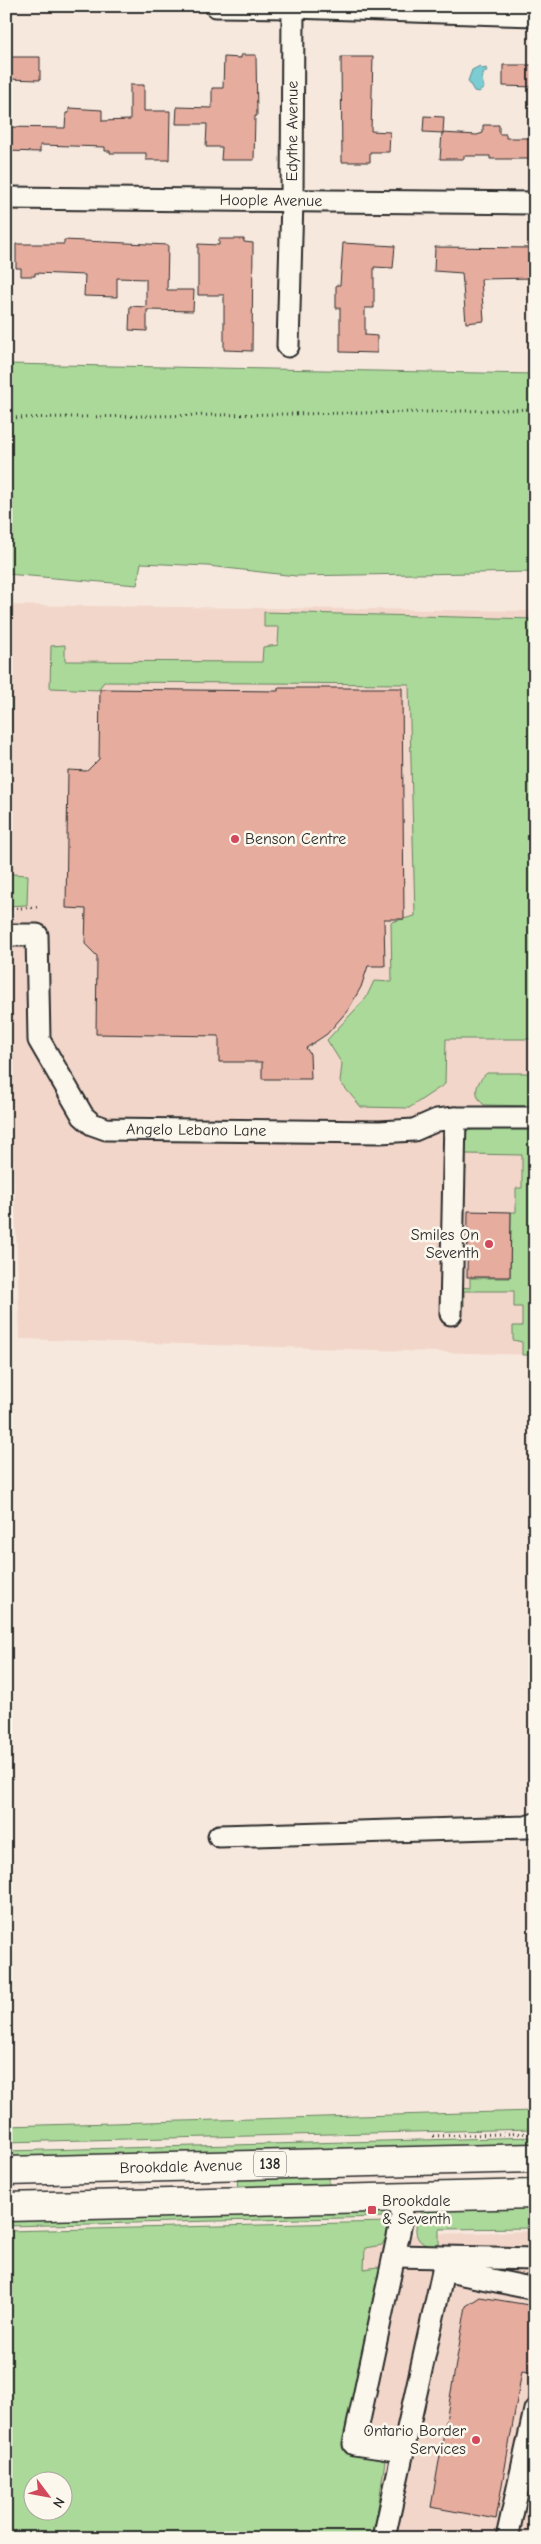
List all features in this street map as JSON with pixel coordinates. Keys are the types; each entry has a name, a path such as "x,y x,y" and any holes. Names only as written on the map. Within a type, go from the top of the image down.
{"main road":[{"name":"Brookdale Avenue","path":"6,2172 535,2158"},
{"name":"138","path":"6,2207 535,2194"}],"street":[{"path":"216,6 293,6 535,15"},
{"name":"Edythe Avenue","path":"288,346 292,200 293,6"},
{"name":"Hoople Avenue","path":"6,198 535,203"},
{"name":"Angelo Lebano Lane","path":"6,935 37,935 39,1040 83,1116 99,1127 106,1129 380,1132 414,1130 437,1120 455,1118 535,1118"},
{"path":"452,1314 455,1118"},
{"path":"219,1836 526,1827 535,1824"},
{"path":"401,2197 402,2218 395,2256 354,2444 403,2452"},
{"path":"395,2256 445,2264 535,2289"},
{"path":"445,2264 535,2259"},
{"path":"384,2538 445,2264"},
{"path":"507,2538 535,2410"}],"path":[{"path":"6,418 417,413 535,409"},
{"path":"6,909 37,907"}],"shaded area":[{"path":"6,605 535,611 535,1355 20,1339 6,953 16,905 6,904"},
{"path":"535,2231 535,2538 307,2538 365,2236"}],"green space":[{"path":"6,364 535,374 535,572 296,576 208,566 141,563 137,585 6,574"},
{"path":"264,612 535,619 535,1039 446,1039 445,1084 409,1108 361,1107 340,1082 342,1064 327,1040 366,998 374,981 392,982 391,922 415,916 409,684 104,682 98,690 50,688 51,646 65,645 65,661 262,662 263,647 278,645 279,627 264,627"},
{"path":"6,684 11,684 11,874 28,875 27,905 6,906"},
{"path":"487,1073 535,1073 535,1106 484,1105 478,1097 477,1088 480,1080"},
{"path":"477,1128 535,1129 535,1355 522,1355 522,1342 513,1340 513,1326 522,1326 522,1307 514,1307 514,1291 464,1291 464,1306 462,1305 460,1287 470,1288 470,1278 510,1278 511,1212 516,1212 516,1188 522,1188 522,1155 466,1154 466,1170 464,1169 464,1132"},
{"path":"535,2111 535,2129 6,2142 6,2126"},
{"path":"535,2137 535,2147 6,2160 6,2151"},
{"path":"329,2174 329,2188 238,2190 237,2177"},
{"path":"535,2205 535,2228 439,2229 439,2247 423,2244 416,2235 417,2222 424,2208"},
{"path":"378,2209 385,2217 6,2226 15,2219"},
{"path":"388,2222 390,2230 382,2245 365,2248 364,2269 377,2267 381,2269 348,2453 385,2461 374,2535 384,2538 6,2538 6,2231"}],"water":[{"path":"480,66 483,69 486,68 487,72 484,72 482,79 484,88 479,92 474,91 468,81 472,70"}],"building":[{"path":"241,55 256,55 257,116 255,116 254,160 221,160 222,147 206,147 207,124 176,124 177,107 212,108 212,88 223,88 224,57 241,58"},
{"path":"9,57 40,57 40,80 6,79 6,59"},
{"path":"341,57 373,57 371,131 390,132 389,152 370,152 370,162 342,162"},
{"path":"503,65 535,65 535,87 503,86"},
{"path":"130,85 144,85 144,111 170,111 169,160 146,160 146,153 110,153 110,151 105,151 105,147 40,145 40,152 7,151 6,127 65,128 66,113 69,113 69,108 102,110 102,121 130,120"},
{"path":"424,116 444,117 443,133 423,132"},
{"path":"483,125 499,125 499,134 506,134 506,138 535,138 535,159 490,159 490,156 464,156 464,159 440,159 442,133 477,135 483,133"},
{"path":"219,239 244,239 244,242 253,243 252,351 224,350 224,295 198,295 198,244 219,245"},
{"path":"64,240 168,245 167,290 194,290 193,311 147,310 147,331 129,330 130,306 146,307 146,279 117,278 117,297 84,296 85,275 35,273 35,276 21,276 21,268 16,268 16,244 64,244"},
{"path":"343,243 395,246 393,268 374,267 374,308 365,308 365,335 377,336 377,353 340,352 340,308 336,308 336,285 340,285"},
{"path":"435,247 535,248 535,278 481,279 484,321 466,323 462,273 434,271"},
{"name":"Benson Centre","path":"278,688 402,688 404,919 384,919 385,966 368,966 361,987 348,1010 327,1034 306,1048 310,1054 311,1079 262,1079 262,1062 219,1062 219,1036 96,1034 97,956 85,944 86,909 66,908 68,770 87,771 99,759 100,689 278,691"},
{"name":"Smiles On Seventh","path":"468,1211 511,1212 510,1277 467,1277"},
{"name":"Ontario Border Services","path":"480,2297 535,2306 535,2373 522,2371 496,2519 431,2507 466,2306"}],"place":[{"name":"Benson Centre","path":"235,839"},
{"name":"Smiles On Seventh","path":"489,1244"},
{"name":"Brookdale & Seventh","path":"372,2210"},
{"name":"Ontario Border Services","path":"476,2440"}]}
